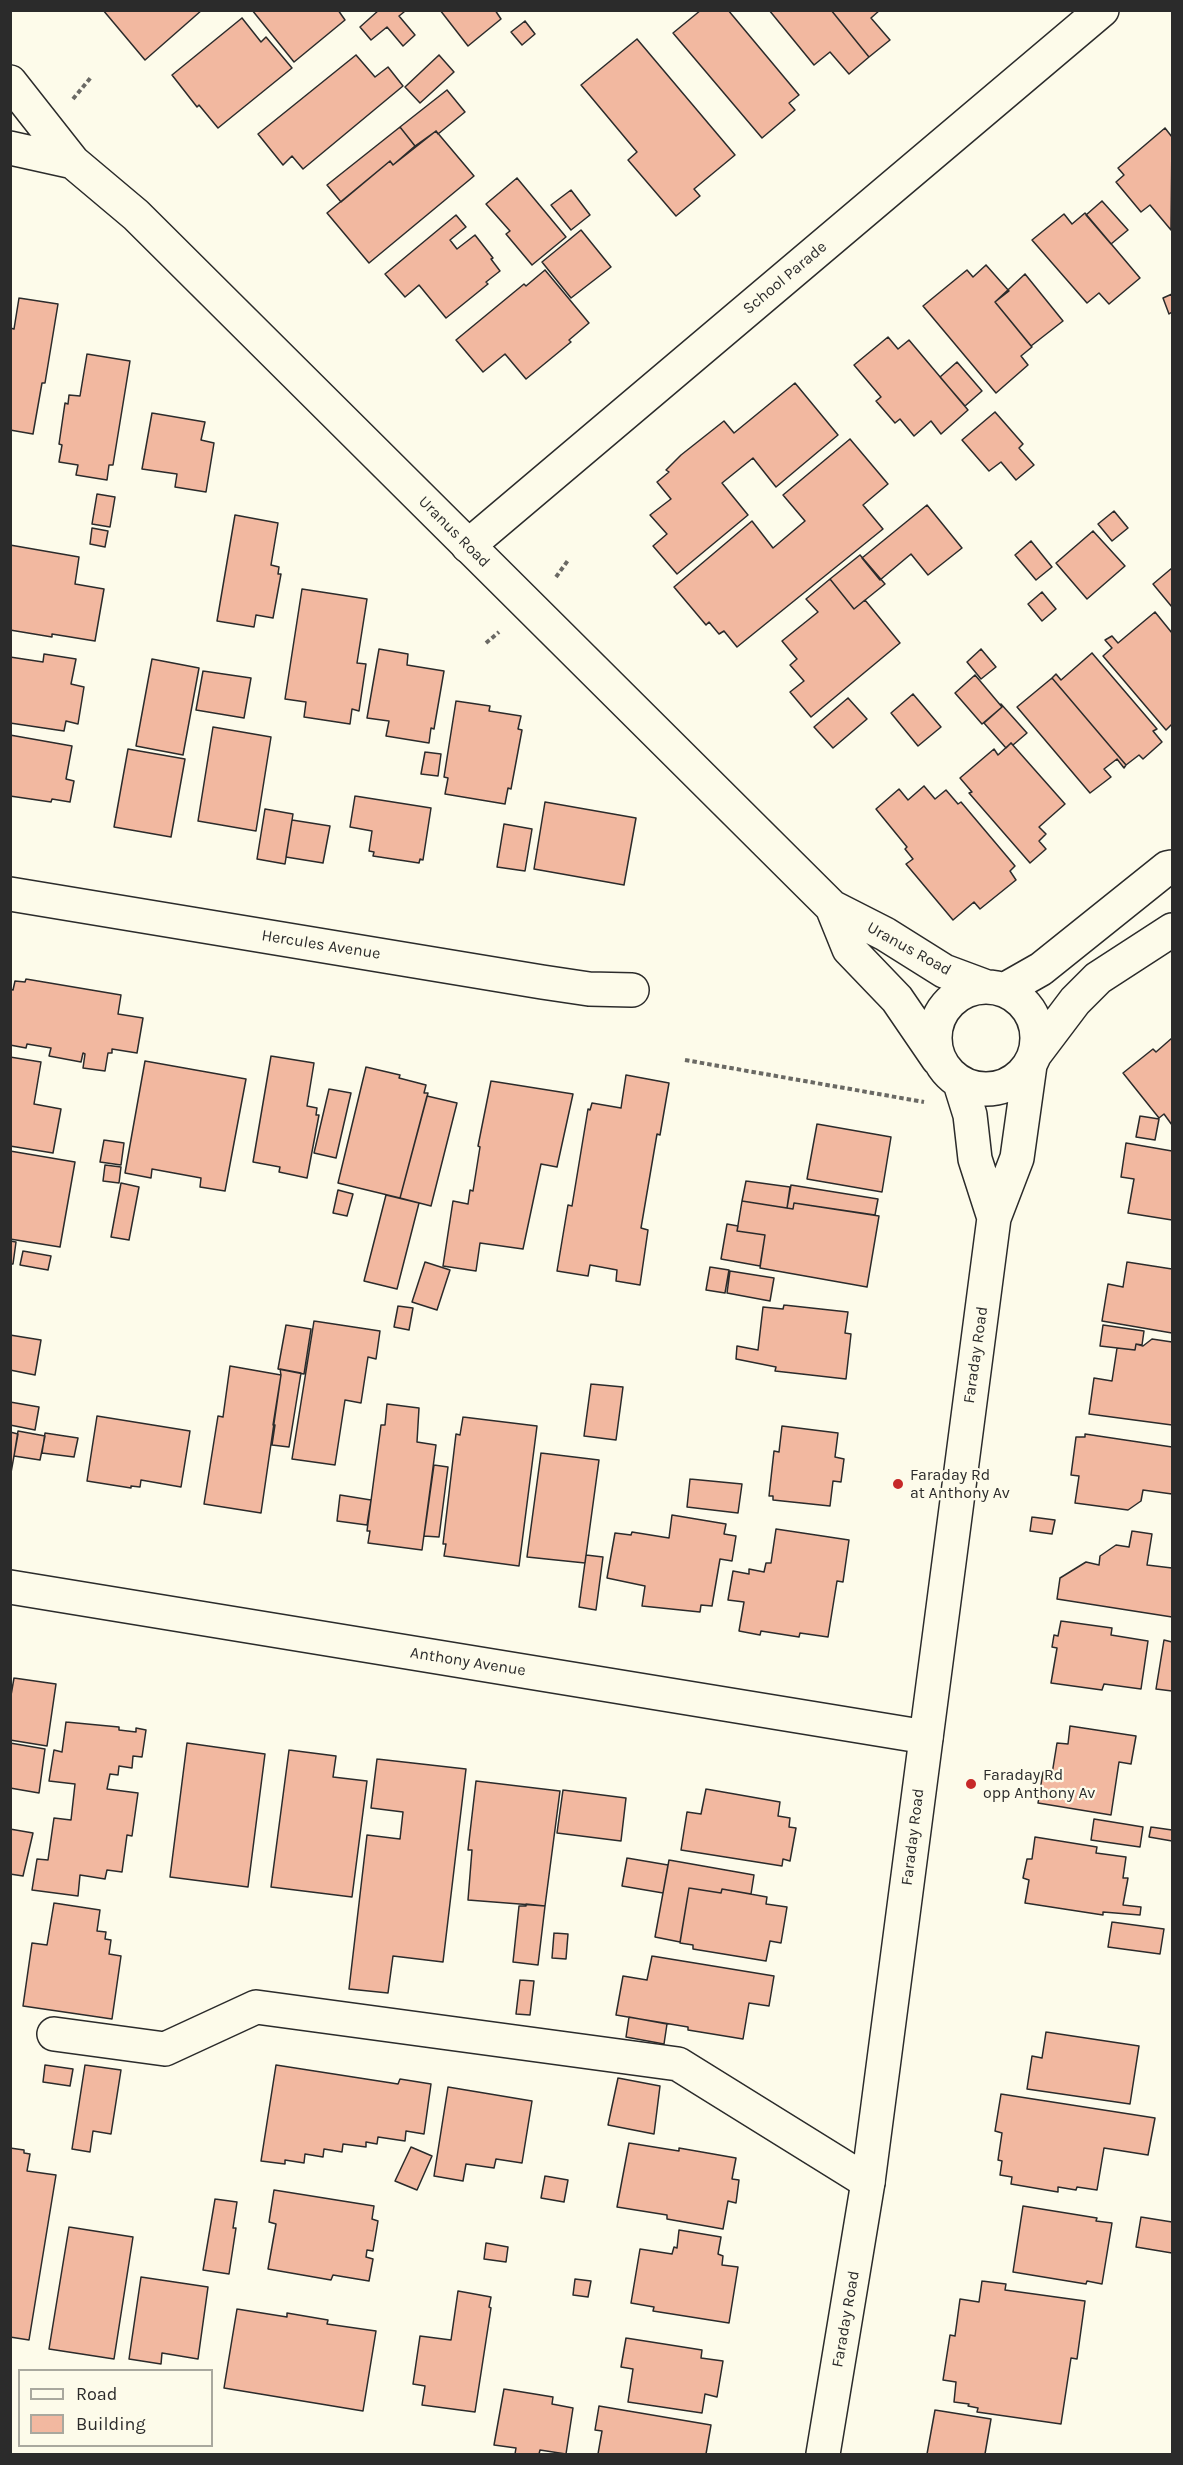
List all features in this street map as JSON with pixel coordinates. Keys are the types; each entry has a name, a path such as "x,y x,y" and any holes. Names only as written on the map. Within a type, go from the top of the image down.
{"main road":[{"name":"School Parade","path":"468,546 1102,10"},
{"name":"Uranus Road","path":"10,82 13,98 10,116"},
{"name":"Uranus Road","path":"10,82 73,162 136,214 832,907 885,934 924,961 944,971 995,988"},
{"name":"Uranus Road","path":"10,148 73,162"},
{"path":"995,988 1018,998 1030,1011 1037,1032 1033,1060 1020,1077 1006,1086 991,1090 975,1089 950,1073 934,1045 935,1028 942,1011 953,998 969,989 995,988 1041,969 1167,868 1173,867"},
{"name":"Hercules Avenue","path":"10,894 542,982 589,989 632,990"},
{"name":"Uranus Road","path":"832,907 849,949 897,999 950,1073"},
{"name":"Faraday Road","path":"823,2454 868,2182 994,1218 1017,1158 1033,1060 1075,1001 1098,978 1173,930"},
{"name":"Faraday Road","path":"950,1073 970,1115 975,1159 994,1218"},
{"name":"Anthony Avenue","path":"10,1587 926,1737"},
{"path":"54,2034 165,2049 256,2007 678,2064 868,2182"}],"path":[{"path":"685,1060 929,1102"}],"building":[{"path":"103,10 202,10 145,60"},
{"path":"252,10 338,10 345,20 294,62"},
{"path":"379,10 403,10 404,12 399,16 415,35 403,46 387,27 371,40 360,27"},
{"path":"440,10 495,10 501,19 468,46"},
{"path":"701,10 728,10 799,95 789,103 795,110 762,138 673,33"},
{"path":"769,10 831,10 869,57 849,74 830,52 814,65"},
{"path":"831,10 880,10 871,18 890,40 869,57"},
{"path":"242,18 261,42 266,37 292,68 218,128 199,105 197,107 172,75"},
{"path":"525,21 535,34 522,45 511,32"},
{"path":"637,39 735,155 694,189 700,196 676,216 628,160 637,152 581,85"},
{"path":"356,55 375,77 388,67 403,86 303,169 292,156 283,165 258,134"},
{"path":"439,55 454,72 420,103 405,87"},
{"path":"447,90 465,112 438,134 436,131 415,146 400,127"},
{"path":"400,127 415,146 393,165 390,161 341,202 327,185"},
{"path":"1165,128 1172,137 1171,230 1150,205 1141,212 1116,182 1124,175 1118,168"},
{"path":"436,131 474,176 369,263 327,213 390,161 393,165"},
{"path":"517,178 566,237 532,265 506,234 510,231 486,204"},
{"path":"571,190 590,215 571,230 551,205"},
{"path":"1102,201 1128,230 1111,244 1086,215"},
{"path":"1085,213 1140,278 1109,304 1099,293 1087,303 1032,240 1064,214 1072,224"},
{"path":"456,215 466,227 450,240 457,249 475,235 500,271 486,282 488,284 446,318 419,285 405,297 385,274"},
{"path":"581,230 611,267 571,298 542,262"},
{"path":"986,265 1009,291 995,302 1032,347 1021,356 1028,365 996,393 923,306 967,270 973,277"},
{"path":"545,270 589,323 569,340 571,342 526,379 505,354 483,372 456,340 524,284 526,286"},
{"path":"1025,274 1063,321 1031,346 995,302"},
{"path":"1172,294 1172,312 1169,314 1163,298"},
{"path":"19,298 58,304 45,383 42,383 33,434 10,430 10,328 14,329"},
{"path":"888,337 898,349 909,340 968,410 941,434 931,421 914,436 900,419 895,423 876,401 881,397 854,365"},
{"path":"87,354 130,361 113,465 109,465 107,480 76,475 78,465 59,462 62,445 59,444 65,403 68,404 69,395 80,396"},
{"path":"957,362 982,391 965,406 940,377"},
{"path":"795,383 838,435 776,487 753,458 722,483 748,515 677,574 653,546 667,534 650,515 671,499 657,482 669,472 666,470 681,455 724,421 734,433"},
{"path":"995,412 1023,444 1019,448 1034,465 1016,480 1001,462 989,471 962,440"},
{"path":"152,413 205,422 201,440 214,443 206,492 175,487 177,474 142,469"},
{"path":"850,439 888,484 863,505 883,529 737,647 724,631 719,634 709,622 706,625 674,587 752,521 773,548 805,521 783,495"},
{"path":"97,494 115,497 110,527 92,524"},
{"path":"927,505 962,548 928,575 911,554 880,580 862,558"},
{"path":"1114,511 1128,528 1112,541 1098,524"},
{"path":"235,515 278,523 271,565 279,567 278,574 281,574 273,618 256,615 254,627 217,621"},
{"path":"92,528 108,531 105,547 90,544"},
{"path":"1093,531 1125,566 1087,599 1056,563"},
{"path":"1031,541 1052,567 1036,580 1015,555"},
{"path":"10,545 79,557 75,584 104,589 95,641 10,630"},
{"path":"860,555 885,584 854,609 830,579"},
{"path":"1172,568 1172,607 1153,584"},
{"path":"830,579 854,609 865,600 900,643 811,717 790,692 804,681 790,665 797,659 782,641 818,612 806,599"},
{"path":"302,589 367,599 357,663 366,664 359,711 352,709 350,724 304,717 306,702 285,699"},
{"path":"1042,592 1056,609 1042,621 1028,604"},
{"path":"1155,612 1172,633 1172,724 1166,730 1103,656 1112,648 1105,640 1112,636 1118,643"},
{"path":"379,649 408,654 407,665 444,671 434,729 431,728 429,743 386,736 389,721 367,718"},
{"path":"981,649 996,667 981,679 967,662"},
{"path":"1092,653 1157,729 1153,731 1162,742 1143,759 1139,755 1126,765 1052,678 1056,674 1061,680"},
{"path":"44,654 76,659 71,684 84,687 78,724 66,721 64,731 10,723 10,657 43,662"},
{"path":"152,659 199,668 183,755 136,746"},
{"path":"203,671 251,678 244,718 196,710"},
{"path":"975,675 1002,707 982,724 955,693"},
{"path":"1052,678 1126,765 1124,768 1117,759 1104,769 1111,777 1090,793 1017,707"},
{"path":"913,694 941,727 918,746 891,713"},
{"path":"848,698 867,719 833,748 814,727"},
{"path":"456,701 490,706 489,711 521,716 518,729 522,730 511,789 508,788 505,804 445,794 448,778 444,777"},
{"path":"1001,704 1027,733 1006,748 984,723 1002,707"},
{"path":"213,727 271,737 256,831 198,821"},
{"path":"10,735 72,746 66,779 74,781 70,802 52,799 51,802 10,796"},
{"path":"1011,743 1065,804 1039,827 1046,834 1039,841 1046,849 1030,863 969,793 972,792 960,778 994,749 998,755"},
{"path":"128,749 185,759 171,837 114,827"},
{"path":"425,752 441,754 438,776 421,774"},
{"path":"924,786 935,799 946,790 958,804 961,802 1015,866 1010,871 1016,880 980,909 974,902 953,920 906,864 913,859 905,849 907,847 876,809 899,789 908,800"},
{"path":"355,796 431,808 423,860 420,859 419,863 373,856 374,852 369,851 372,831 350,827"},
{"path":"545,802 636,818 624,885 534,869"},
{"path":"265,809 293,814 285,864 257,859"},
{"path":"292,820 330,826 323,863 286,857"},
{"path":"504,824 532,829 525,871 497,867"},
{"path":"26,979 121,995 118,1014 143,1018 137,1053 112,1049 112,1053 108,1053 105,1071 83,1068 85,1054 83,1053 81,1062 49,1056 51,1048 27,1044 26,1048 10,1045 10,989 13,990 15,981 25,982"},
{"path":"1172,1038 1172,1125 1164,1114 1159,1118 1123,1073 1153,1049 1156,1052"},
{"path":"271,1056 314,1063 307,1106 317,1108 316,1115 319,1115 307,1178 279,1172 280,1167 253,1162"},
{"path":"10,1057 41,1062 34,1104 61,1109 53,1153 10,1146"},
{"path":"145,1061 246,1079 225,1191 200,1187 201,1178 152,1169 151,1178 125,1173"},
{"path":"366,1067 400,1075 399,1078 426,1085 424,1093 428,1093 400,1198 338,1183"},
{"path":"626,1075 669,1083 660,1135 657,1134 641,1228 648,1230 640,1285 616,1281 617,1270 590,1265 588,1276 557,1271 568,1205 572,1206 588,1109 590,1110 592,1103 621,1108"},
{"path":"491,1081 573,1094 557,1167 541,1164 523,1249 480,1243 476,1271 443,1266 453,1201 468,1204 470,1190 473,1191 480,1147 478,1146"},
{"path":"329,1089 351,1093 336,1158 314,1153"},
{"path":"427,1096 457,1103 431,1206 400,1198"},
{"path":"1140,1116 1159,1119 1155,1140 1136,1137"},
{"path":"817,1124 891,1137 882,1192 807,1179"},
{"path":"104,1140 124,1143 121,1165 100,1162"},
{"path":"1126,1143 1172,1151 1172,1220 1128,1213 1134,1179 1121,1177"},
{"path":"10,1151 75,1162 60,1247 10,1239"},
{"path":"105,1165 121,1167 119,1183 103,1181"},
{"path":"746,1181 790,1187 787,1208 742,1201"},
{"path":"121,1183 139,1187 129,1240 111,1237"},
{"path":"791,1185 878,1199 875,1215 794,1203 793,1209 787,1208"},
{"path":"338,1190 353,1194 347,1216 333,1213"},
{"path":"386,1195 419,1203 397,1289 364,1281"},
{"path":"742,1201 793,1209 794,1203 879,1216 867,1287 760,1268 765,1235 737,1231"},
{"path":"727,1224 738,1226 737,1231 765,1235 760,1266 721,1259"},
{"path":"10,1241 16,1242 13,1264 10,1264"},
{"path":"23,1251 51,1256 48,1270 20,1265"},
{"path":"425,1262 450,1270 437,1310 412,1302"},
{"path":"1127,1262 1172,1269 1172,1333 1102,1321 1108,1284 1123,1287"},
{"path":"710,1267 729,1270 725,1293 706,1290"},
{"path":"730,1271 774,1278 770,1301 727,1293"},
{"path":"784,1305 848,1312 845,1333 851,1334 846,1379 775,1371 776,1367 736,1359 737,1346 758,1350 763,1307 783,1309"},
{"path":"398,1306 413,1308 409,1330 394,1327"},
{"path":"314,1321 380,1331 376,1359 368,1357 361,1403 345,1400 335,1465 292,1459"},
{"path":"286,1325 311,1329 304,1374 278,1369"},
{"path":"1103,1325 1144,1331 1142,1345 1136,1344 1135,1350 1100,1346"},
{"path":"10,1335 41,1340 35,1375 10,1370"},
{"path":"1152,1339 1172,1342 1172,1425 1089,1414 1094,1378 1112,1381 1117,1348 1135,1350 1136,1344 1143,1346"},
{"path":"230,1366 281,1375 261,1513 204,1504 218,1416 223,1417"},
{"path":"280,1369 301,1373 289,1447 272,1445"},
{"path":"591,1384 623,1387 616,1440 584,1436"},
{"path":"10,1402 39,1407 35,1430 10,1425"},
{"path":"387,1404 419,1408 417,1442 436,1445 422,1550 368,1543 370,1531 367,1531 381,1425 385,1425"},
{"path":"97,1416 190,1431 181,1487 141,1480 140,1487 131,1486 131,1488 87,1481"},
{"path":"463,1417 537,1426 519,1566 444,1556 446,1544 443,1544 456,1434 460,1435"},
{"path":"782,1426 838,1433 835,1457 844,1459 841,1482 833,1481 830,1506 773,1500 773,1496 769,1496 774,1451 779,1452"},
{"path":"18,1431 45,1436 40,1460 14,1456"},
{"path":"10,1432 18,1434 10,1478"},
{"path":"45,1433 78,1438 74,1457 42,1453"},
{"path":"1085,1434 1172,1447 1172,1494 1143,1490 1141,1501 1128,1510 1075,1503 1079,1476 1071,1475 1076,1437 1085,1437"},
{"path":"541,1453 599,1460 585,1563 527,1557"},
{"path":"434,1465 448,1467 439,1537 424,1536"},
{"path":"690,1479 742,1484 738,1513 687,1507"},
{"path":"340,1495 371,1500 367,1525 337,1521"},
{"path":"672,1515 726,1524 724,1534 736,1536 732,1561 720,1559 712,1606 701,1605 700,1612 642,1606 645,1586 607,1578 615,1533 631,1535 632,1532 669,1538"},
{"path":"1032,1517 1055,1520 1052,1534 1030,1531"},
{"path":"776,1529 849,1540 843,1582 837,1581 828,1637 800,1633 799,1637 761,1631 760,1635 739,1631 744,1602 728,1600 733,1571 749,1574 749,1569 764,1572 766,1563 771,1563"},
{"path":"1132,1531 1152,1534 1147,1565 1172,1568 1172,1617 1057,1599 1060,1578 1086,1562 1099,1565 1100,1556 1116,1545 1129,1547"},
{"path":"586,1555 603,1557 596,1610 579,1607"},
{"path":"1061,1621 1112,1628 1111,1635 1148,1641 1141,1689 1104,1684 1102,1690 1051,1683 1057,1648 1052,1647 1054,1635 1058,1636"},
{"path":"1164,1640 1172,1642 1172,1691 1156,1689"},
{"path":"14,1678 56,1684 47,1746 10,1740 10,1701"},
{"path":"66,1722 119,1727 119,1730 136,1732 136,1728 146,1730 142,1757 133,1756 132,1768 119,1766 118,1775 110,1774 107,1789 138,1793 132,1836 127,1835 122,1872 107,1870 105,1879 80,1875 78,1896 32,1890 37,1859 48,1860 54,1818 71,1820 75,1784 49,1781 54,1750 62,1752"},
{"path":"1070,1726 1136,1736 1131,1764 1119,1762 1111,1815 1038,1803 1043,1772 1052,1774 1057,1743 1068,1744"},
{"path":"10,1743 45,1749 39,1793 10,1788"},
{"path":"187,1743 265,1754 248,1887 170,1877"},
{"path":"289,1750 336,1756 333,1777 367,1781 352,1897 271,1887"},
{"path":"377,1759 466,1769 443,1962 393,1956 388,1993 349,1989 367,1835 400,1839 403,1812 371,1808"},
{"path":"476,1781 560,1791 545,1906 468,1900 472,1850 468,1850"},
{"path":"706,1789 780,1802 778,1816 790,1818 789,1827 796,1828 790,1861 783,1859 782,1866 681,1850 687,1812 701,1814"},
{"path":"563,1790 626,1798 621,1841 557,1833"},
{"path":"1094,1819 1143,1827 1140,1847 1091,1840"},
{"path":"1151,1827 1172,1830 1172,1841 1149,1837"},
{"path":"10,1829 33,1833 23,1876 10,1874"},
{"path":"1035,1837 1097,1847 1096,1853 1126,1857 1123,1878 1128,1878 1123,1905 1141,1907 1140,1915 1103,1912 1103,1915 1025,1903 1029,1880 1023,1878 1027,1859 1032,1859"},
{"path":"627,1858 668,1865 663,1893 622,1886"},
{"path":"669,1860 754,1875 751,1894 722,1889 721,1893 689,1888 680,1942 655,1937"},
{"path":"689,1888 721,1893 722,1889 767,1897 766,1904 787,1907 781,1943 770,1941 766,1961 693,1949 693,1945 680,1943"},
{"path":"54,1903 100,1910 97,1931 106,1932 105,1939 111,1940 109,1954 121,1956 112,2019 23,2006 32,1943 47,1945"},
{"path":"526,1904 545,1906 538,1965 513,1962 519,1906 526,1906"},
{"path":"1112,1922 1164,1929 1160,1954 1108,1947"},
{"path":"554,1933 568,1934 566,1959 552,1958"},
{"path":"652,1956 774,1976 769,2006 749,2003 743,2039 616,2015 623,1976 647,1980"},
{"path":"520,1980 534,1981 530,2015 516,2014"},
{"path":"629,2017 667,2024 664,2044 626,2037"},
{"path":"1046,2032 1139,2046 1130,2104 1027,2089 1032,2056 1042,2058"},
{"path":"45,2065 73,2069 70,2086 43,2082"},
{"path":"85,2065 121,2070 111,2134 93,2131 90,2152 72,2149"},
{"path":"276,2065 398,2084 400,2079 431,2084 424,2134 406,2131 405,2141 378,2137 377,2144 366,2142 366,2147 343,2144 342,2152 324,2149 323,2157 305,2154 304,2163 285,2160 285,2164 261,2161"},
{"path":"618,2078 660,2086 654,2134 608,2125"},
{"path":"448,2087 532,2101 522,2163 496,2159 494,2168 466,2164 463,2181 434,2176"},
{"path":"1001,2094 1155,2118 1148,2155 1104,2148 1097,2190 1058,2187 1058,2192 1011,2184 1012,2177 1000,2175 1002,2161 998,2160 1002,2133 995,2131"},
{"path":"629,2143 679,2151 679,2148 736,2158 732,2179 739,2180 736,2203 728,2201 723,2229 667,2219 667,2215 617,2207"},
{"path":"411,2147 432,2156 417,2190 395,2181"},
{"path":"10,2148 24,2150 24,2153 30,2154 27,2171 56,2175 29,2340 10,2337"},
{"path":"545,2176 568,2180 564,2202 541,2198"},
{"path":"274,2190 374,2206 372,2219 378,2221 373,2251 367,2250 366,2257 373,2259 369,2281 333,2275 331,2280 268,2269 276,2224 269,2222"},
{"path":"215,2199 237,2202 233,2228 236,2228 229,2274 203,2270"},
{"path":"1023,2206 1097,2218 1096,2221 1112,2223 1102,2284 1087,2281 1086,2284 1013,2272"},
{"path":"1141,2217 1172,2222 1172,2253 1136,2247"},
{"path":"69,2227 133,2237 114,2359 49,2349"},
{"path":"679,2230 721,2237 718,2254 723,2256 722,2265 738,2267 729,2323 653,2311 654,2307 631,2303 640,2249 672,2254 674,2247 677,2248"},
{"path":"486,2243 508,2247 506,2262 484,2259"},
{"path":"141,2277 208,2287 198,2359 162,2353 161,2364 129,2359"},
{"path":"575,2279 591,2281 588,2297 573,2295"},
{"path":"982,2281 1006,2284 1005,2290 1085,2301 1077,2359 1071,2358 1061,2424 977,2412 978,2408 968,2406 969,2404 954,2402 956,2382 943,2380 950,2335 955,2336 960,2299 979,2302"},
{"path":"458,2291 491,2297 475,2412 422,2405 425,2386 413,2384 420,2336 451,2340"},
{"path":"237,2309 287,2317 287,2313 328,2320 327,2324 376,2331 363,2411 224,2388"},
{"path":"626,2338 702,2350 701,2358 723,2361 717,2397 705,2394 702,2413 628,2402 633,2369 621,2367"},
{"path":"504,2389 553,2397 552,2404 573,2408 566,2454 540,2450 539,2454 515,2454 516,2448 494,2445"},
{"path":"599,2406 711,2425 706,2454 598,2454 602,2431 595,2430"},
{"path":"935,2410 991,2419 985,2454 927,2454"}],"place":[{"name":"Faraday Rd at Anthony Av","path":"898,1484"},
{"name":"Faraday Rd opp Anthony Av","path":"971,1784"}]}
